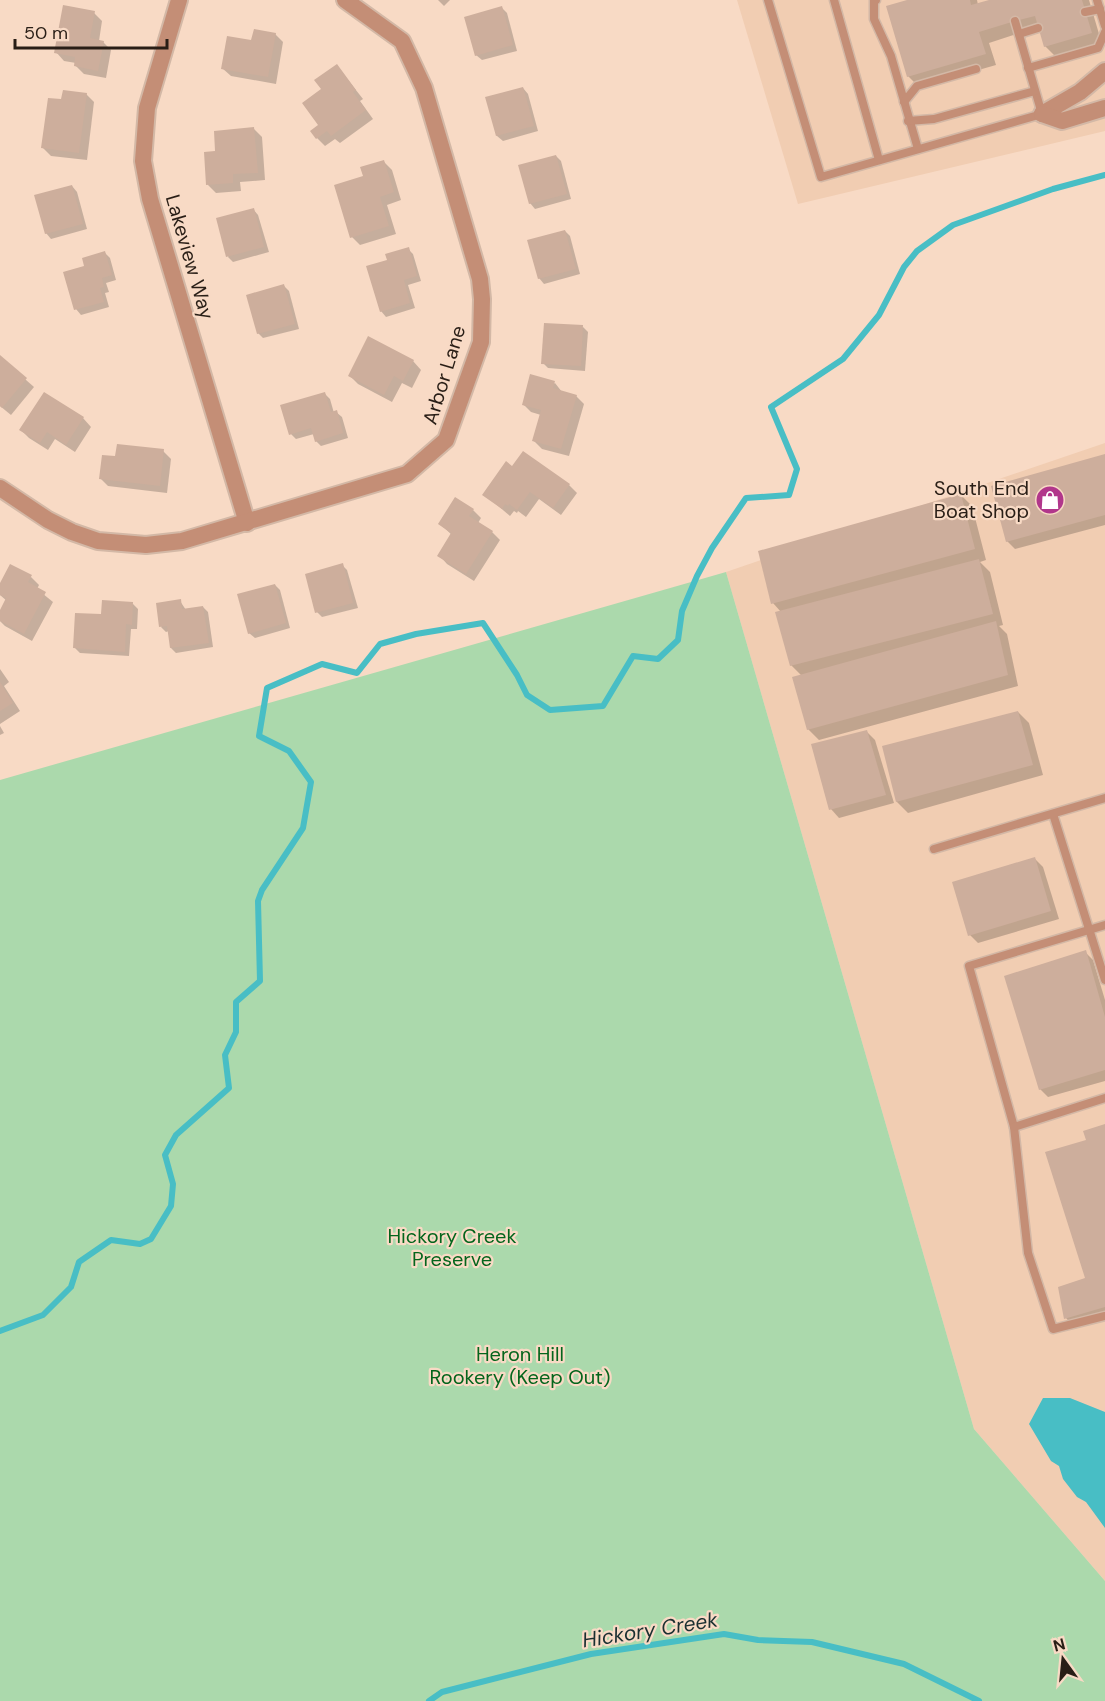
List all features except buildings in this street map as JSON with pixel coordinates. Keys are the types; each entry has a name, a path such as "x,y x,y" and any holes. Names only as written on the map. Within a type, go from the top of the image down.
{"street":[{"name":"Lakeview Way","path":"179,0 147,108 143,161 150,199 247,523"},
{"name":"Arbor Lane","path":"0,488 48,520 72,532 106,542 165,544 247,523 407,474 446,440 481,342 483,299 480,279 424,88 402,41 345,0"},
{"path":"1042,114 1080,92 1105,71"},
{"path":"1042,114 1062,121 1105,108"}],"lane":[{"path":"768,0 821,177 1042,114 1015,21"},
{"path":"834,0 879,160"},
{"path":"875,0 874,19 891,56 918,149"},
{"path":"1085,12 1098,4 1105,26"},
{"path":"1019,34 1038,28"},
{"path":"1028,68 1098,48 1105,32"},
{"path":"904,102 917,86 976,69"},
{"path":"908,121 934,119 1035,92"},
{"path":"934,849 1105,798"},
{"path":"1053,814 1105,980"},
{"path":"1105,925 969,966 1014,1127 1028,1253 1053,1329 1105,1316"},
{"path":"1014,1127 1105,1098"}],"shaded area":[{"path":"737,0 1105,0 1105,131 798,204"},
{"path":"1105,443 1105,1581 974,1429 726,572"}],"green space":[{"name":"Hickory Creek Preserve","path":"726,572 974,1429 1105,1581 1105,1701 0,1701 0,780"}],"water":[{"path":"1043,1398 1070,1398 1105,1412 1105,1528 1086,1502 1077,1497 1063,1479 1059,1466 1051,1461 1029,1424"}],"waterway":[{"path":"0,1331 43,1315 71,1287 79,1262 111,1240 140,1244 151,1239 171,1206 173,1184 165,1155 176,1135 229,1088 225,1055 236,1032 236,1002 260,981 258,901 262,890 303,828 311,782 289,751 259,736 267,688 322,664 357,673 380,644 416,634 483,623 517,675 527,695 550,710 603,706 633,656 658,659 678,640 682,611 697,576 712,548 746,498 789,495 797,469 771,407 843,359 879,315 904,267 917,251 953,225 1053,189 1105,175"},
{"name":"Hickory Creek","path":"429,1701 442,1692 591,1654 724,1634 758,1640 812,1642 904,1664 979,1701"}],"place":[{"name":"South End Boat Shop","path":"1050,500"}],"park label":[{"name":"Heron Hill Rookery (Keep Out)","path":"520,1366"}]}
